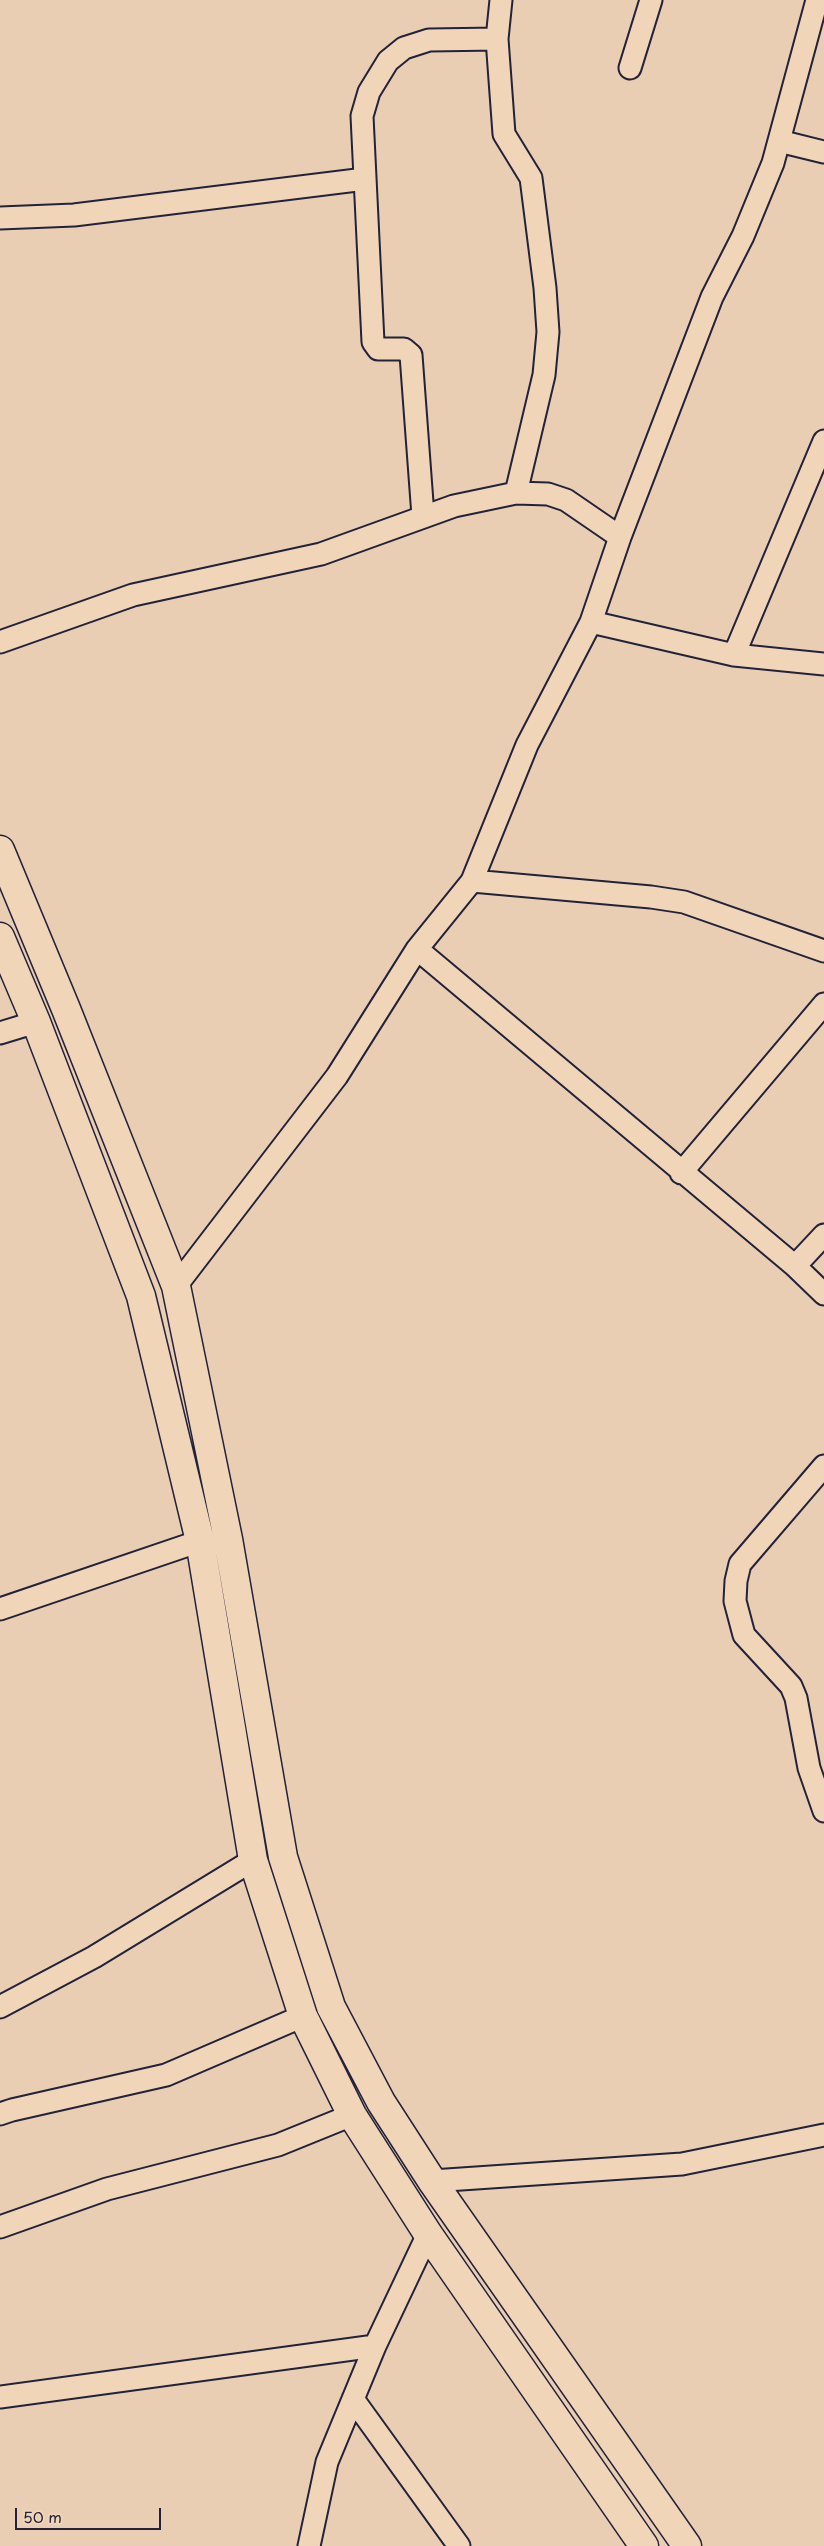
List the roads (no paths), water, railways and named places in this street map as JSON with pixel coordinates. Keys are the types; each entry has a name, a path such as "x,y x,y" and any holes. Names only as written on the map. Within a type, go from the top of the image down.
{"street":[{"path":"501,0 497,40 504,134 531,178 545,288 548,332 544,375 516,493"},
{"path":"630,68 651,0"},
{"path":"176,1286 337,1076 417,949 472,881 527,745 591,622 620,537 712,297 743,236 773,163 817,0"},
{"path":"423,516 411,355 404,349 378,349 373,342 362,116 370,92 388,61 404,48 429,40 497,40"},
{"path":"779,140 824,152"},
{"path":"0,218 74,215 365,179"},
{"path":"734,655 824,441"},
{"path":"0,642 133,595 321,554 454,506 516,493 548,494 566,500 620,537"},
{"path":"591,622 734,655 824,664"},
{"path":"0,850 66,1009 176,1286 228,1539 283,1857 332,2007 381,2102 432,2181 687,2546"},
{"path":"472,881 651,897 684,902 824,951"},
{"path":"0,937 36,1022 141,1296 200,1541 253,1860 303,2016 352,2115 428,2234 644,2546"},
{"path":"417,949 681,1173 795,1266 824,1294"},
{"path":"681,1173 824,1004"},
{"path":"0,1033 36,1022"},
{"path":"795,1266 824,1235"},
{"path":"824,1466 740,1564 736,1581 735,1601 744,1635 791,1686 796,1698 809,1768 824,1811"},
{"path":"0,1609 200,1541"},
{"path":"0,2007 94,1957 253,1860"},
{"path":"0,2114 166,2075 303,2016"},
{"path":"0,2227 107,2190 278,2145 352,2115"},
{"path":"432,2181 682,2164 824,2135"},
{"path":"309,2546 327,2462 375,2346 428,2234"},
{"path":"0,2397 375,2346"},
{"path":"353,2399 459,2546"}]}
